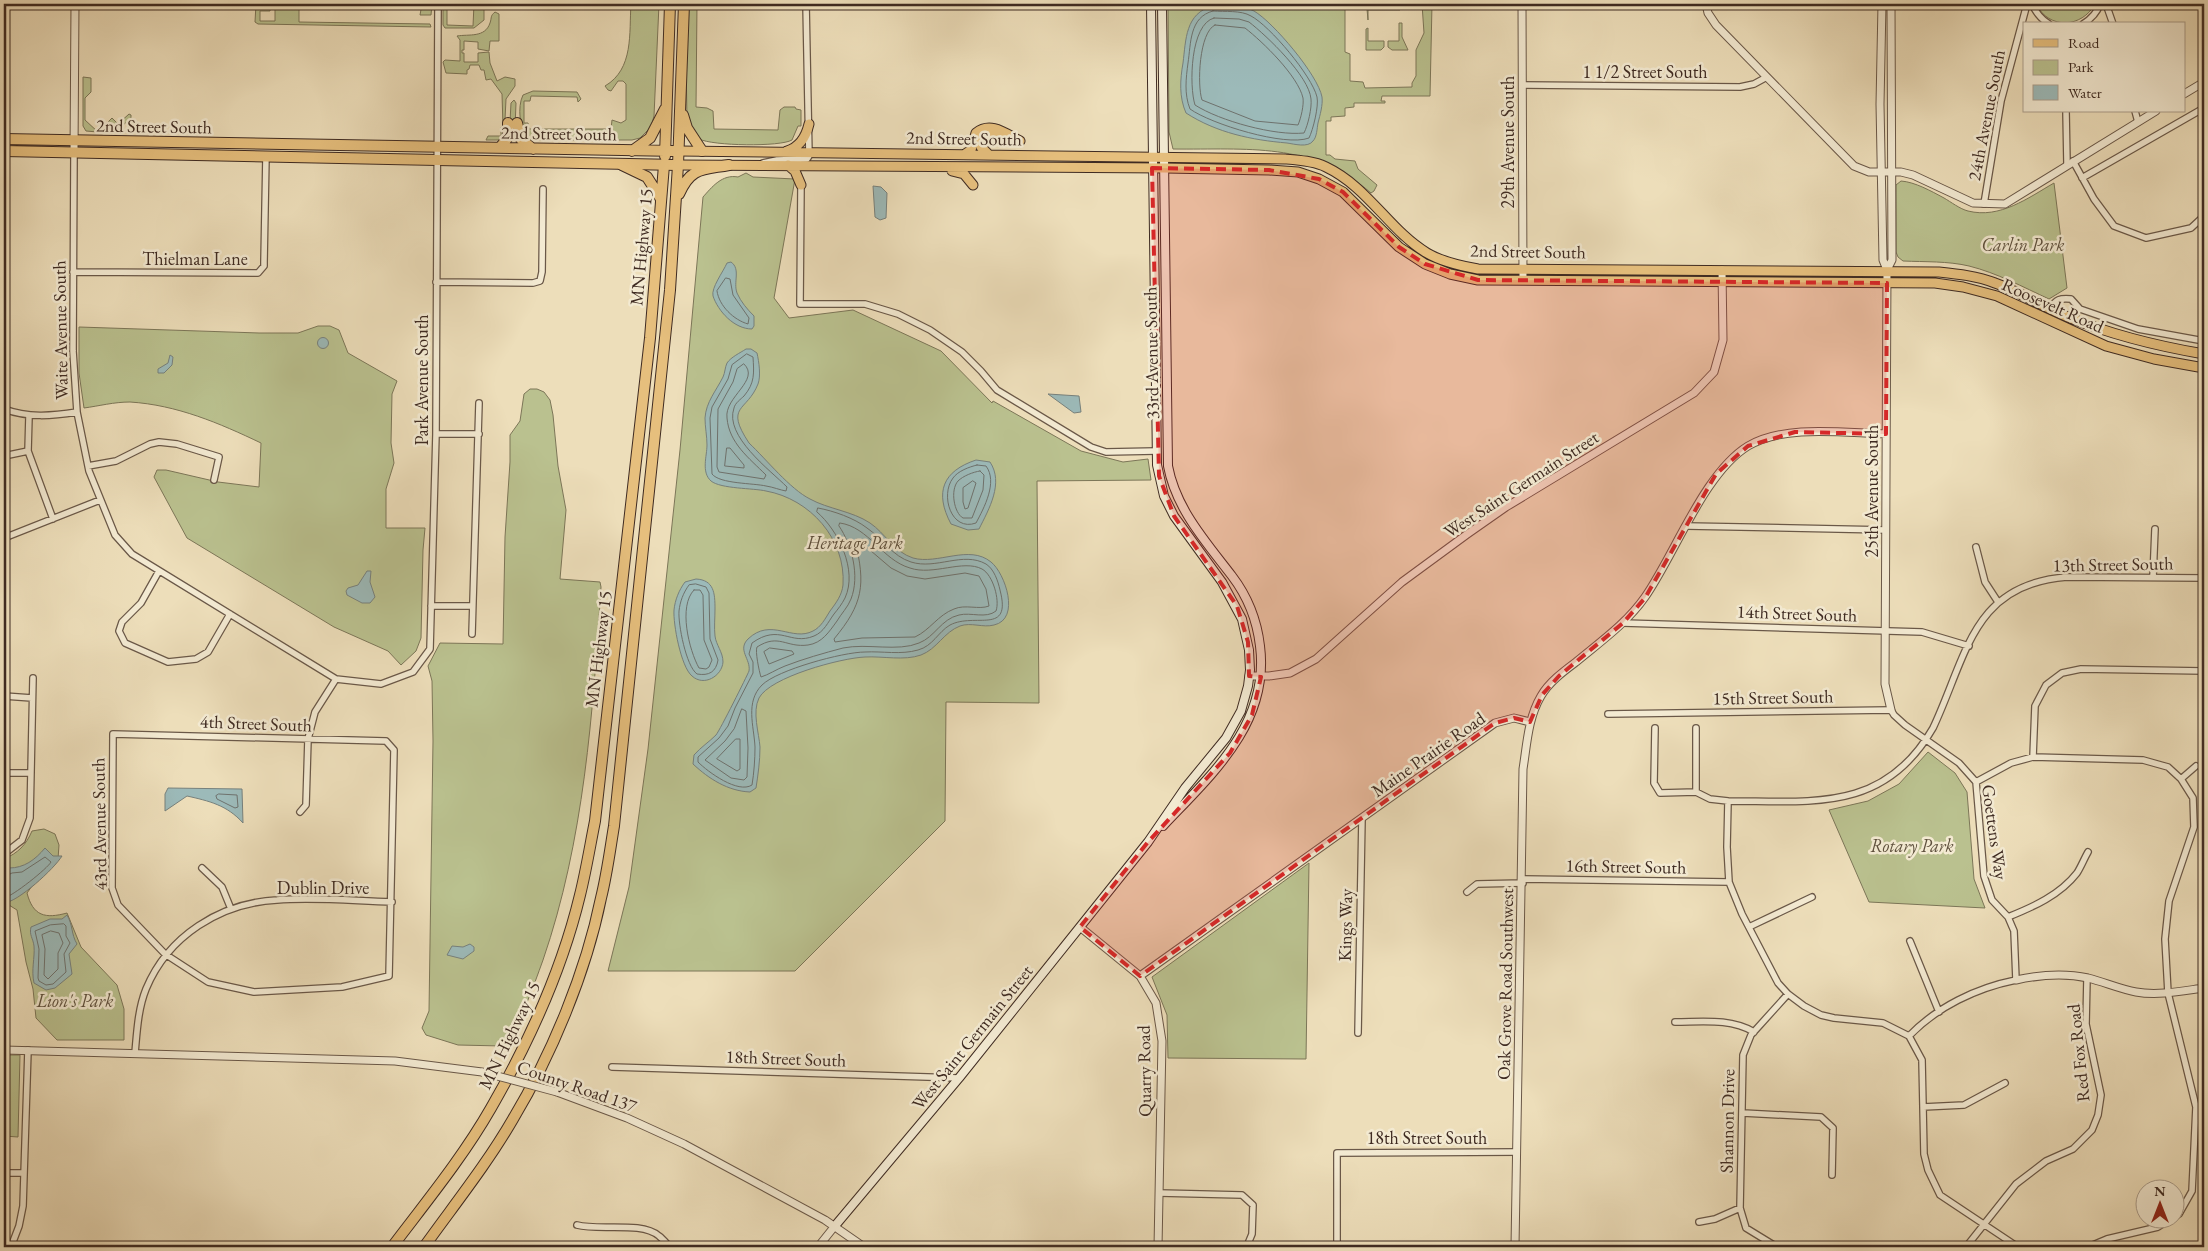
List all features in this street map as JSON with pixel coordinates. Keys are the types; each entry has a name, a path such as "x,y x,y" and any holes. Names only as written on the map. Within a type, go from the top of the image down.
{"highway":[{"name":"MN Highway 15","path":"392,1247 467,1146 491,1109 521,1052 554,979 580,896 595,821 650,338 665,151 670,4"},
{"name":"MN Highway 15","path":"424,1247 514,1119 548,1053 576,985 601,899 614,826 665,340 679,151 684,4"},
{"path":"632,151 650,138 667,106"},
{"path":"681,109 687,128 702,151"},
{"path":"500,148 508,137 513,123 521,139 533,149"},
{"name":"2nd Street South","path":"4,139 679,151"},
{"name":"2nd Street South","path":"4,151 678,165"},
{"path":"622,165 647,177 662,200"},
{"path":"676,202 685,182 692,173 729,165"}],"main road":[{"name":"33rd Avenue South","path":"1151,4 1156,450 1159,476 1170,509 1183,530 1222,582 1239,612 1249,650 1249,676"},
{"name":"33rd Avenue South","path":"1162,4 1167,448 1170,473 1173,486 1186,513 1249,603 1260,642 1261,677"},
{"path":"782,152 798,145 806,135 809,124"},
{"path":"965,154 971,150 976,133 985,128 996,129 1020,141 1008,140 993,134 985,135 980,143 983,151 988,154"},
{"name":"2nd Street South","path":"679,151 1285,159 1325,166 1358,188 1415,244 1428,254 1461,266 1478,269 1887,270"},
{"name":"2nd Street South","path":"678,165 1165,168 1298,172 1319,179 1344,192 1399,247 1425,264 1450,274 1478,280 1887,283"},
{"path":"787,165 795,171 801,185"},
{"path":"801,185 805,174 813,166"},
{"path":"934,166 964,174 973,185 981,170 990,167"},
{"name":"Roosevelt Road","path":"1887,270 1939,272 1969,276 1995,283 2050,309 2112,333 2160,347 2204,354"},
{"name":"Roosevelt Road","path":"1887,283 1935,283 1963,287 1997,296 2106,346 2154,359 2204,368"},
{"name":"West Saint Germain Street","path":"1148,842 1185,788 1232,729 1241,710 1249,676"},
{"name":"West Saint Germain Street","path":"834,1227 958,1078 1148,842 1230,753 1252,715 1261,677"}],"street":[{"name":"Waite Avenue South","path":"74,4 73,373 77,412 88,466 100,500 115,535 132,554 336,679"},
{"name":"Park Avenue South","path":"336,679 381,684 413,672 430,649 436,434 438,4"},
{"path":"756,165 778,160 807,159 810,153 806,4"},
{"name":"29th Avenue South","path":"1522,4 1523,280"},
{"path":"1706,4 1708,13 1716,25 1765,78 1854,166 1869,172 1914,175 1962,199 1984,204 2005,204 2070,162 2154,112"},
{"name":"25th Avenue South","path":"1882,4 1881,172 1883,260 1887,270 1885,684 1891,710"},
{"name":"25th Avenue South","path":"1887,270 1892,260 1891,4"},
{"name":"24th Avenue South","path":"1984,204 2001,101 2012,53 2027,4"},
{"path":"2032,4 2035,11 2046,22"},
{"path":"2086,22 2098,10 2100,4"},
{"path":"2106,4 2112,22"},
{"name":"1 1/2 Street South","path":"1522,85 1740,87 1754,84 1765,78"},
{"path":"2186,93 2204,82"},
{"path":"2082,178 2204,108"},
{"path":"2066,112 2070,162 2114,226 2146,238 2191,228 2204,216"},
{"path":"2135,112 2138,122"},
{"name":"Thielman Lane","path":"73,272 258,273 264,266 266,156"},
{"path":"801,185 800,304 865,304 898,314 930,330 962,352 997,390 1091,447 1106,452 1156,450"},
{"path":"436,282 533,283 540,281 542,272 543,189"},
{"name":"West Saint Germain Street","path":"1249,676 1261,677 1290,673 1316,660 1402,582 1466,535 1506,507 1694,393 1714,372 1723,340 1722,270"},
{"path":"2050,309 2055,301 2061,298 2072,299 2080,309 2138,329 2204,341"},
{"path":"472,634 479,403"},
{"path":"4,409 29,416 77,412"},
{"path":"29,416 28,451 53,519"},
{"path":"1530,722 1542,695 1559,676 1623,623 1645,598 1716,474 1748,446 1770,437 1794,432 1886,434"},
{"path":"436,434 478,434"},
{"path":"88,466 116,461 150,444 168,442 219,457 214,480"},
{"path":"4,456 28,451"},
{"path":"4,538 100,500"},
{"path":"1687,526 1886,530"},
{"path":"2153,577 2155,529"},
{"path":"1655,728 1654,783 1660,793 1696,792 1710,799 1728,800 1832,800 1864,792 1896,772 1926,741 1941,713 1968,646 1986,614 1998,602 1985,582 1976,546"},
{"path":"159,571 142,603 122,622 119,631 125,643 168,662 196,660 208,652 230,614"},
{"name":"13th Street South","path":"1998,602 2019,588 2046,578 2204,578"},
{"path":"431,606 472,606"},
{"name":"14th Street South","path":"1623,623 1922,632 1968,646"},
{"path":"2033,757 2035,706 2046,685 2062,674 2081,669 2204,671"},
{"path":"5,854 22,840 30,818 33,678"},
{"path":"300,812 306,806 308,739 316,712 336,679"},
{"path":"4,696 32,698"},
{"path":"1891,710 1905,726 1926,741"},
{"name":"15th Street South","path":"1608,714 1891,710"},
{"name":"Maine Prairie Road","path":"1140,976 1495,723 1514,718 1530,722"},
{"name":"Oak Grove Road Southwest","path":"1516,1247 1523,881 1523,768 1530,722"},
{"path":"1696,728 1696,792"},
{"name":"4th Street South","path":"113,734 386,741 394,750 392,902"},
{"name":"43rd Avenue South","path":"113,734 112,888 118,905 165,954 208,982 254,992 342,987 389,976 392,902"},
{"name":"Goettens Way","path":"1926,741 1959,763 1976,782 1984,876 1992,900 2008,917 2014,931 2016,980"},
{"path":"1976,782 2011,763 2033,757 2143,760 2168,767 2181,779 2193,798 2194,827 2169,901 2165,939 2168,994 2196,1107 2192,1191 2186,1202"},
{"path":"2181,779 2196,766"},
{"path":"4,772 30,773"},
{"path":"1728,800 1727,854 1729,882 1734,897 1778,982 1788,994 1804,1006 1822,1015 1883,1024 1909,1036 1922,1060 1924,1154 1928,1170 1940,1195 2018,1247"},
{"name":"Kings Way","path":"1358,1033 1362,818"},
{"path":"2008,917 2035,906 2058,891 2077,873 2088,852"},
{"path":"202,868 222,887 231,908"},
{"name":"16th Street South","path":"1467,892 1476,884 1523,881 1729,882"},
{"path":"1749,927 1812,897"},
{"name":"Dublin Drive","path":"135,1053 139,1013 146,989 165,954 180,939 210,918 231,908 276,900 392,902"},
{"name":"Quarry Road","path":"1080,927 1140,976 1156,1003 1162,1041 1158,1247"},
{"path":"1910,940 1939,1012"},
{"path":"1909,1036 1924,1021 1979,990 2033,976 2087,978 2136,992 2168,994 2204,988"},
{"name":"Red Fox Road","path":"1966,1247 2016,1184 2046,1161 2073,1149 2092,1130 2098,1115 2101,1095 2086,1024 2087,978"},
{"name":"Shannon Drive","path":"1776,1247 1746,1228 1740,1208 1743,1055 1754,1032 1788,994"},
{"path":"1675,1022 1728,1022 1743,1025 1754,1032"},
{"name":"County Road 137","path":"4,1050 395,1061 482,1072 557,1092 627,1118 684,1144 834,1227 864,1247"},
{"path":"11,1247 19,1226 23,1206 28,1050"},
{"name":"18th Street South","path":"612,1067 958,1078"},
{"path":"1923,1106 1964,1105 2005,1083"},
{"path":"1743,1113 1821,1117 1833,1128 1832,1175"},
{"name":"18th Street South","path":"1337,1247 1338,1153 1517,1152"},
{"path":"4,1173 24,1173"},
{"path":"1159,1194 1242,1195 1253,1205 1252,1234 1247,1246"},
{"path":"1699,1222 1715,1219 1740,1208"},
{"path":"577,1225 587,1228 645,1229 658,1235 670,1247"},
{"name":"West Saint Germain Street","path":"818,1247 834,1227"},
{"path":"2088,1247 2107,1238 2153,1228"},
{"path":"1337,1247 1402,1247"}],"highlighted area":[{"path":"1152,168 1269,170 1319,179 1343,192 1399,247 1425,264 1478,280 1887,283 1886,434 1795,432 1748,446 1716,474 1645,598 1623,623 1559,676 1542,695 1530,722 1514,718 1495,723 1140,976 1080,927 1148,842 1230,753 1252,715 1261,677 1249,676 1248,642 1237,606 1174,516 1159,476"}],"green space":[{"path":"256,4 270,4 270,11 260,11 260,21 275,21 275,4 299,4 299,22 430,24 431,27 258,24 255,22"},
{"path":"422,4 432,4 431,15 420,15"},
{"path":"443,4 447,4 447,25 473,26 474,4 484,5 484,20 474,28 445,28 443,25"},
{"path":"631,4 659,4 654,116 650,131 648,130 640,138 632,140 527,140 521,124 520,106 523,95 533,91 577,92 581,99 578,102 577,97 531,96 530,101 524,101 524,123 528,123 529,129 611,129 612,120 621,123 626,120 626,84 623,81 618,81 611,91 605,86 621,70 625,60 630,38"},
{"path":"688,4 697,4 696,107 707,108 713,111 714,129 778,130 780,110 784,107 795,107 801,110 801,126 798,126 792,140 774,144 746,145 718,143 699,139 687,119 686,61"},
{"path":"1168,4 1350,4 1350,9 1345,9 1345,52 1350,54 1350,81 1363,82 1365,88 1412,87 1416,76 1416,50 1424,33 1422,4 1432,4 1430,96 1382,96 1381,101 1385,101 1385,103 1354,103 1354,107 1345,108 1345,116 1331,117 1331,121 1326,121 1326,155 1330,155 1335,159 1355,161 1358,169 1377,185 1374,191 1371,193 1348,176 1325,164 1302,156 1253,150 1173,149 1169,132"},
{"path":"1359,4 1402,4 1400,10 1368,10 1368,20 1367,9 1360,9"},
{"path":"2036,4 2095,4 2082,18 2070,22 2057,22 2042,12"},
{"path":"495,12 499,14 499,41 490,41 489,51 478,49 478,42 464,41 464,50 462,50 464,62 478,62 478,53 489,52 490,63 497,81 505,77 515,79 515,86 506,99 504,140 486,140 488,136 501,136 501,127 503,127 502,94 491,79 486,80 484,70 481,70 479,65 470,65 467,74 446,73 443,62 445,60 460,61 460,40 457,36 481,33 488,28"},
{"path":"1399,23 1402,23 1402,37 1408,50 1392,50 1388,47 1388,41 1399,41"},
{"path":"1368,28 1368,41 1384,41 1384,47 1381,50 1366,50 1366,29"},
{"path":"83,77 91,78 91,92 85,98 85,120 98,132 86,131 83,126"},
{"path":"514,100 516,103 515,128 519,140 509,140 511,103"},
{"path":"129,114 131,118 122,126 108,126 106,124 112,118 118,124"},
{"name":"Heritage Park","path":"746,173 753,177 795,179 774,298 789,318 853,310 941,351 992,403 993,401 1081,451 1123,462 1148,459 1151,480 1037,481 1039,703 946,702 945,821 795,971 608,971 629,887 648,749 680,450 703,197 722,179 738,177"},
{"name":"Carlin Park","path":"1901,181 1923,187 1965,210 1980,213 2002,210 2013,206 2054,183 2067,288 2049,299 2000,276 1969,266 1945,262 1903,261 1896,252 1896,185"},
{"path":"318,326 330,326 339,330 348,353 397,381 392,394 391,443 394,463 386,489 386,528 425,528 421,638 416,651 401,665 388,651 334,627 187,538 154,477 157,470 166,470 218,482 259,487 261,443 197,416 164,407 130,402 84,408 79,373 79,327 298,333"},
{"path":"530,389 544,392 550,400 553,415 558,466 566,510 560,579 600,582 601,587 590,729 577,823 568,869 557,915 527,1003 507,1043 502,1046 458,1045 426,1035 422,1028 429,1011 433,741 432,681 428,666 440,643 503,644 505,537 510,435 520,421 524,394"},
{"name":"Rotary Park","path":"1928,752 1955,773 1967,792 1974,879 1985,908 1869,902 1829,810 1868,801 1899,784"},
{"name":"Lion's Park","path":"44,829 55,834 59,845 58,859 40,875 27,893 30,901 36,911 41,914 52,916 67,913 81,947 117,985 124,1009 124,1040 57,1040 36,1018 33,989 26,962 17,910 4,902 4,859 21,848 32,831"},
{"path":"1309,863 1306,1059 1168,1058 1167,1015 1152,977"},
{"path":"4,1055 20,1055 18,1137 4,1136"}],"water":[{"path":"1213,6 1240,7 1254,11 1283,37 1304,63 1319,87 1322,97 1322,107 1316,135 1311,143 1297,145 1235,134 1210,126 1186,113 1181,95 1181,82 1186,37 1192,21 1197,15"},
{"path":"873,186 881,187 887,193 886,218 880,220 875,217"},
{"path":"731,262 736,268 737,293 744,305 754,316 754,326 752,329 733,323 723,313 713,296 714,289 727,263"},
{"path":"323,337 329,343 323,349 317,343"},
{"path":"746,349 751,349 757,353 759,377 758,384 753,393 740,410 738,422 749,443 786,481 810,499 870,523 895,547 913,558 933,559 973,555 991,562 1005,585 1009,605 1007,614 1002,621 990,626 960,626 949,632 932,649 921,655 901,658 865,657 840,661 791,676 766,690 759,698 756,710 760,747 759,763 756,788 750,792 727,787 712,779 693,764 694,755 716,735 749,671 744,651 745,643 748,639 765,630 797,634 813,631 823,622 836,602 843,585 842,568 832,537 810,512 782,495 716,484 711,481 706,473 707,445 705,418 707,407 723,377 727,363"},
{"path":"170,355 173,357 172,365 164,373 158,373 158,369 168,363"},
{"path":"1048,394 1079,396 1081,412 1074,413"},
{"path":"976,460 990,462 996,479 991,505 979,529 968,530 951,524 943,502 943,493 945,484 956,470"},
{"path":"367,571 371,571 370,582 375,597 370,603 362,603 347,595 346,591 348,588 358,585"},
{"path":"696,579 707,582 714,593 715,636 723,658 722,667 719,672 707,680 697,679 688,671 678,645 675,625 674,610 679,592 685,582"},
{"path":"168,788 242,789 243,823 224,808 187,796 165,811 165,794"},
{"path":"45,848 53,856 62,856 58,862 26,891 4,903 4,875 9,868 20,867 29,862"},
{"path":"67,915 77,944 69,954 72,974 55,988 46,990 34,983 34,946 31,927 50,919 62,919"},
{"path":"470,944 474,947 474,951 463,959 447,955 452,946 463,947"}]}
